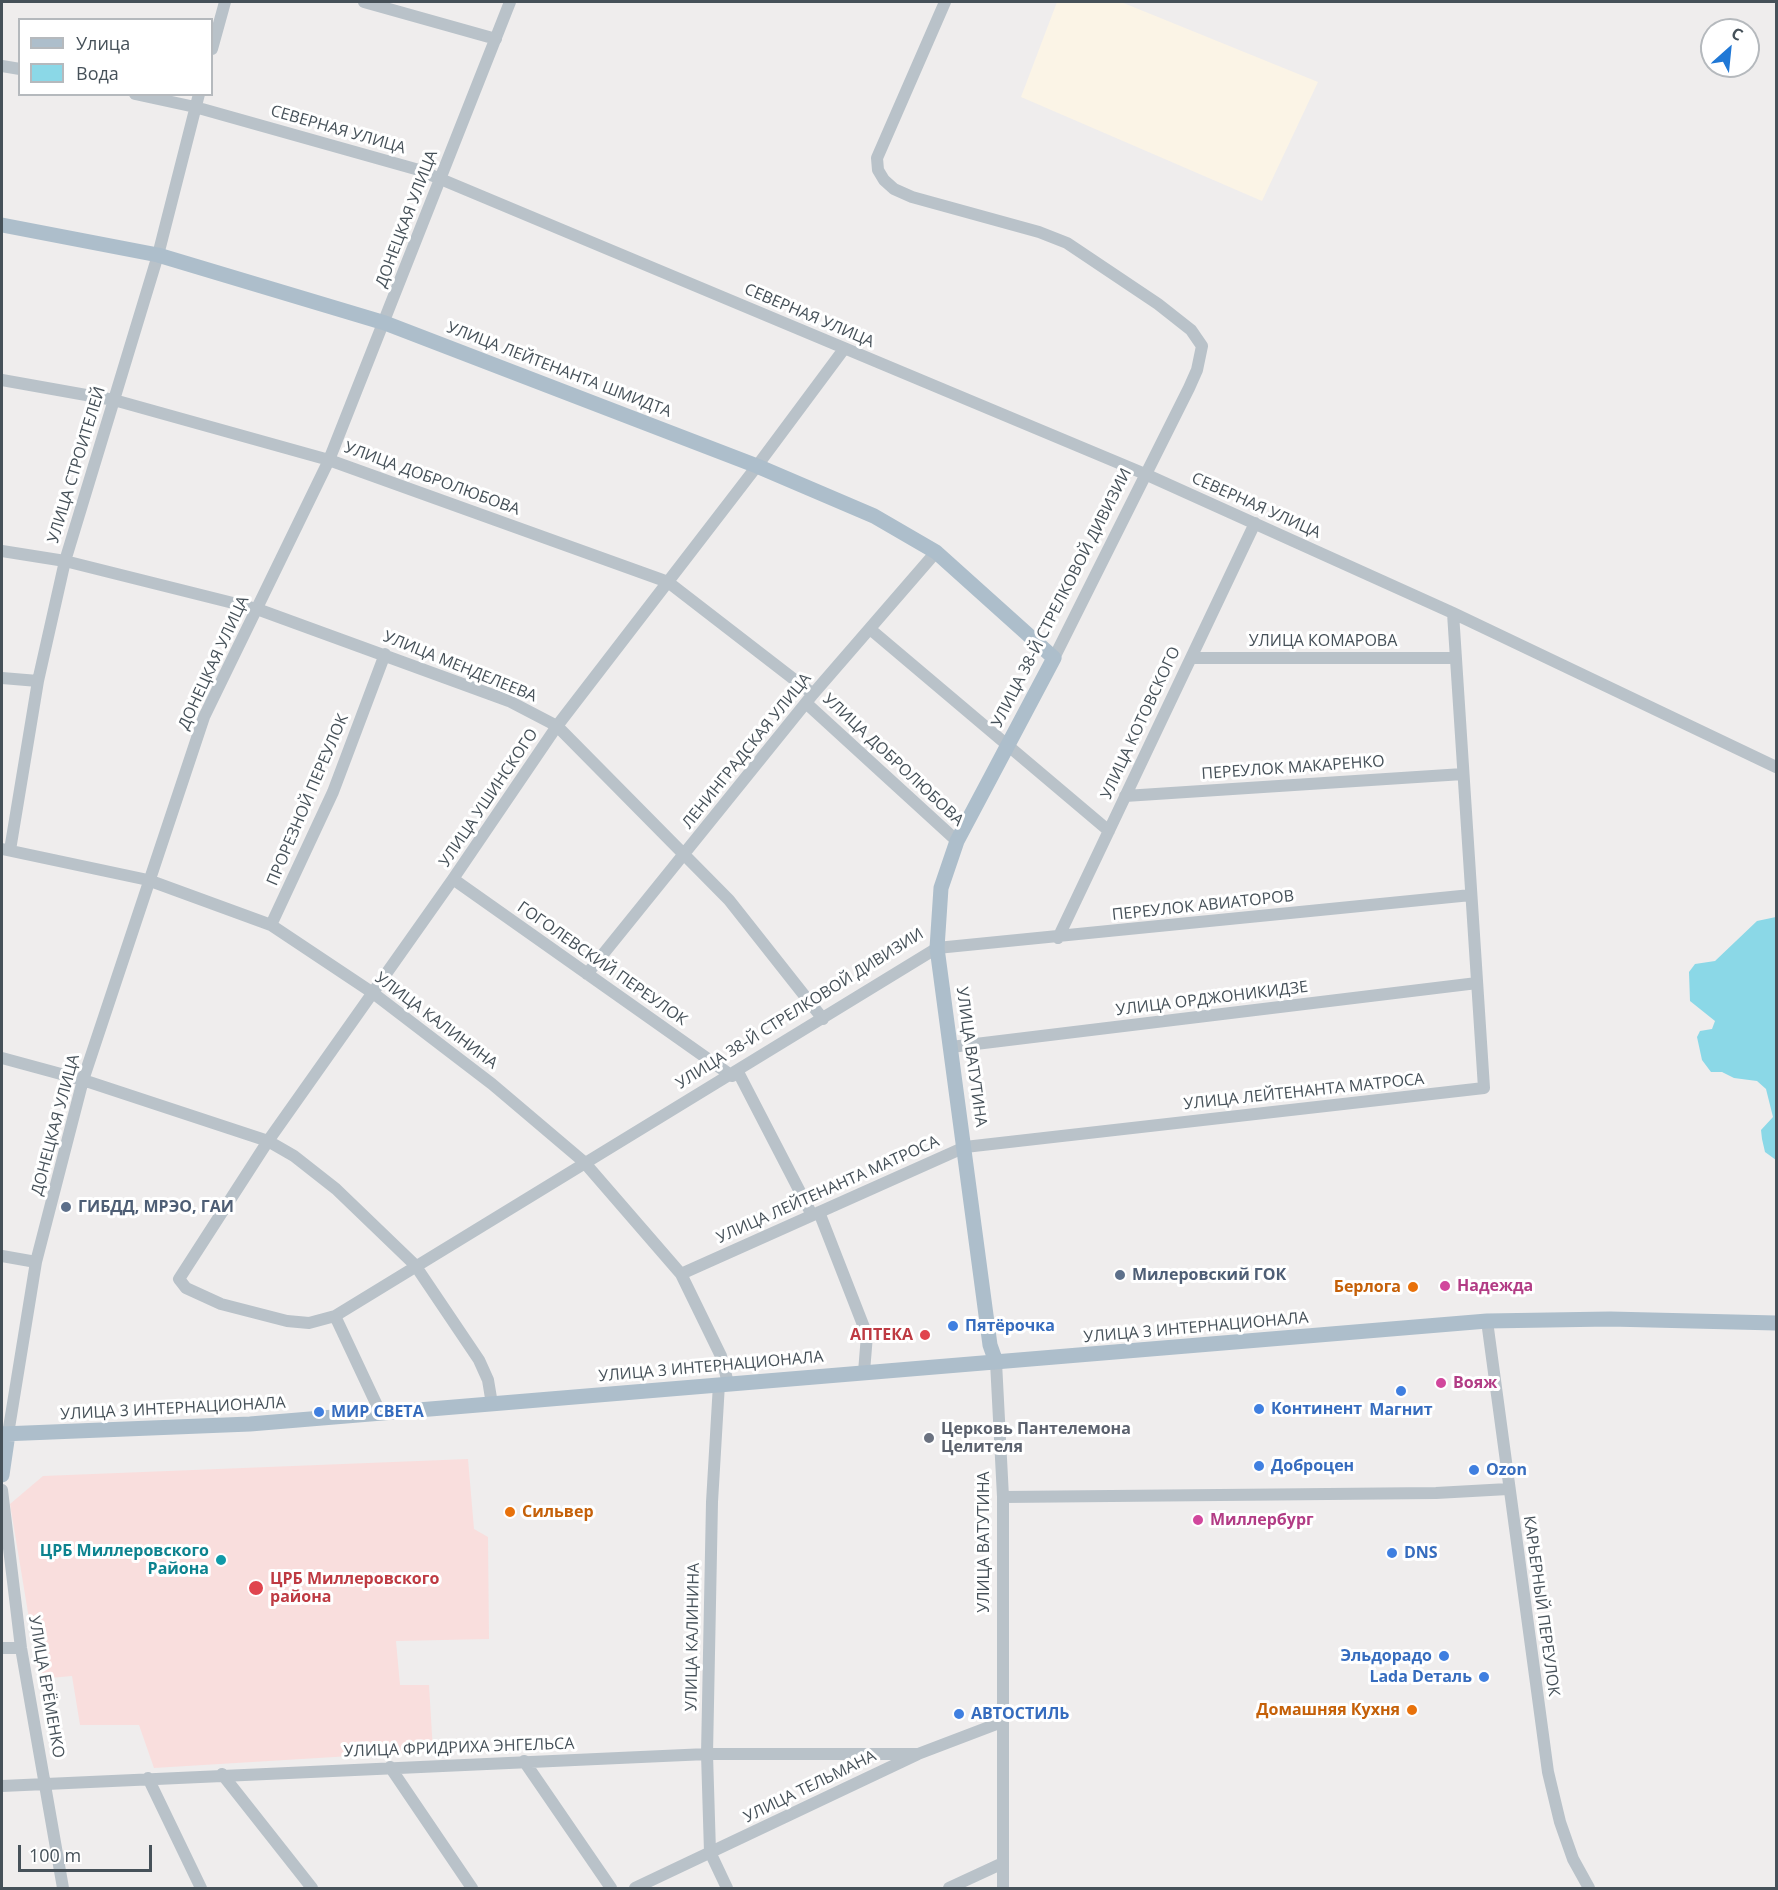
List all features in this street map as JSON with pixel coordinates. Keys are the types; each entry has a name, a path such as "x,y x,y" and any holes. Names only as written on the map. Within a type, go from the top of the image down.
{"main road":[{"name":"УЛИЦА ЛЕЙТЕНАНТА ШМИДТА","path":"2,225 158,255 385,323 758,466 874,516 936,552 1054,658"},
{"name":"УЛИЦА 38-Й СТРЕЛКОВОЙ ДИВИЗИИ","path":"938,948 941,888 957,841 1054,658"},
{"name":"УЛИЦА ВАТУТИНА","path":"938,948 990,1339 996,1362"},
{"name":"УЛИЦА 3 ИНТЕРНАЦИОНАЛА","path":"5,1434 169,1429 381,1414 723,1383 1234,1344 1486,1321 1610,1319 1776,1323"},
{"path":"2,1477 5,1434"}],"street":[{"path":"213,45 225,2"},
{"path":"364,2 496,39"},
{"name":"ДОНЕЦКАЯ УЛИЦА","path":"5,1434 36,1262 83,1080 204,717 329,460 510,2"},
{"name":"УЛИЦА 38-Й СТРЕЛКОВОЙ ДИВИЗИИ","path":"945,2 877,158 878,171 884,180 894,189 912,197 1039,232 1067,243 1158,304 1191,330 1202,346 1197,370 1054,658"},
{"path":"2,66 18,69"},
{"name":"СЕВЕРНАЯ УЛИЦА","path":"144,96 195,107 419,170 1145,474 1453,613 1776,767"},
{"name":"УЛИЦА СТРОИТЕЛЕЙ","path":"6,850 38,681 65,561 158,255 198,96"},
{"name":"УЛИЦА УШИНСКОГО","path":"179,1279 268,1141 453,879 557,726 758,466 844,349"},
{"name":"УЛИЦА ДОБРОЛЮБОВА","path":"2,380 114,400 329,460 668,582 810,699 957,841"},
{"name":"УЛИЦА КОТОВСКОГО","path":"1058,938 1255,523"},
{"name":"УЛИЦА МЕНДЕЛЕЕВА","path":"2,551 65,561 257,609 509,701 557,726 729,900 823,1019"},
{"name":"ЛЕНИНГРАДСКАЯ УЛИЦА","path":"587,974 810,699 936,552"},
{"name":"УЛИЦА ЛЕЙТЕНАНТА МАТРОСА","path":"681,1274 965,1147 1484,1088 1453,613"},
{"path":"870,629 1109,831"},
{"name":"ПРОРЕЗНОЙ ПЕРЕУЛОК","path":"272,925 333,792 385,654"},
{"name":"УЛИЦА КОМАРОВА","path":"1191,658 1456,658"},
{"path":"2,678 38,681"},
{"name":"ПЕРЕУЛОК МАКАРЕНКО","path":"1125,796 1463,774"},
{"name":"УЛИЦА КАЛИНИНА","path":"6,850 148,880 272,925 373,993 492,1084 584,1162 681,1274 722,1356 723,1383 712,1502 707,1754 711,1852 727,1888"},
{"name":"ГОГОЛЕВСКИЙ ПЕРЕУЛОК","path":"453,879 587,974 735,1074 815,1214 867,1335 864,1372"},
{"name":"ПЕРЕУЛОК АВИАТОРОВ","path":"938,948 1058,938 1472,895"},
{"name":"УЛИЦА 38-Й СТРЕЛКОВОЙ ДИВИЗИИ","path":"179,1279 186,1288 212,1300 261,1316 309,1323 335,1316 500,1217 584,1162 735,1074 938,948"},
{"name":"УЛИЦА ОРДЖОНИКИДЗЕ","path":"951,1047 1477,983"},
{"path":"2,1058 83,1080 268,1141 336,1189 415,1266 479,1360 488,1380 492,1404"},
{"path":"2,1256 36,1262"},
{"path":"335,1316 381,1414"},
{"name":"КАРЬЕРНЫЙ ПЕРЕУЛОК","path":"1486,1321 1548,1772 1560,1822 1574,1859 1589,1888"},
{"name":"УЛИЦА ВАТУТИНА","path":"996,1362 1003,1497 1003,1888"},
{"path":"1003,1497 1436,1493 1508,1489"},
{"name":"УЛИЦА ЕРЁМЕНКО","path":"2,1490 21,1648 63,1888"},
{"path":"2,1648 21,1648"},
{"name":"УЛИЦА ТЕЛЬМАНА","path":"635,1888 918,1754 1002,1722"},
{"name":"УЛИЦА ФРИДРИХА ЭНГЕЛЬСА","path":"2,1786 222,1774 707,1754 918,1754"},
{"path":"524,1761 611,1888"},
{"path":"390,1767 472,1888"},
{"path":"222,1774 312,1888"},
{"path":"148,1778 201,1888"},
{"path":"949,1888 1003,1863"}],"shaded area":[{"path":"1057,2 1121,2 1318,82 1262,201 1021,97"},
{"name":"ЦРБ Миллеровского района","path":"468,1459 474,1529 488,1537 489,1639 396,1641 400,1685 429,1685 433,1751 154,1768 139,1725 80,1725 72,1676 39,1679 10,1504 43,1476"}],"water":[{"path":"1776,917 1776,1160 1765,1152 1762,1139 1761,1130 1773,1117 1766,1089 1757,1081 1734,1078 1722,1072 1711,1072 1702,1060 1697,1037 1700,1031 1712,1029 1715,1021 1690,1001 1689,972 1695,964 1715,961 1757,921"}],"place":[{"name":"ГИБДД, МРЭО, ГАИ","path":"66,1207"},
{"name":"Милеровский ГОК","path":"1120,1275"},
{"name":"Надежда","path":"1445,1286"},
{"name":"Берлога","path":"1413,1287"},
{"name":"Пятёрочка","path":"953,1326"},
{"name":"АПТЕКА","path":"925,1335"},
{"name":"Вояж","path":"1441,1383"},
{"name":"Магнит","path":"1401,1391"},
{"name":"Континент","path":"1259,1409"},
{"name":"МИР СВЕТА","path":"319,1412"},
{"name":"Церковь Пантелемона Целителя","path":"929,1438"},
{"name":"Доброцен","path":"1259,1466"},
{"name":"Ozon","path":"1474,1470"},
{"name":"Сильвер","path":"510,1512"},
{"name":"Миллербург","path":"1198,1520"},
{"name":"DNS","path":"1392,1553"},
{"name":"ЦРБ Миллеровского Района","path":"221,1560"},
{"name":"ЦРБ Миллеровского района","path":"256,1588"},
{"name":"Эльдорадо","path":"1444,1656"},
{"name":"Lada Dеталь","path":"1484,1677"},
{"name":"Домашняя Кухня","path":"1412,1710"},
{"name":"АВТОСТИЛЬ","path":"959,1714"}]}
